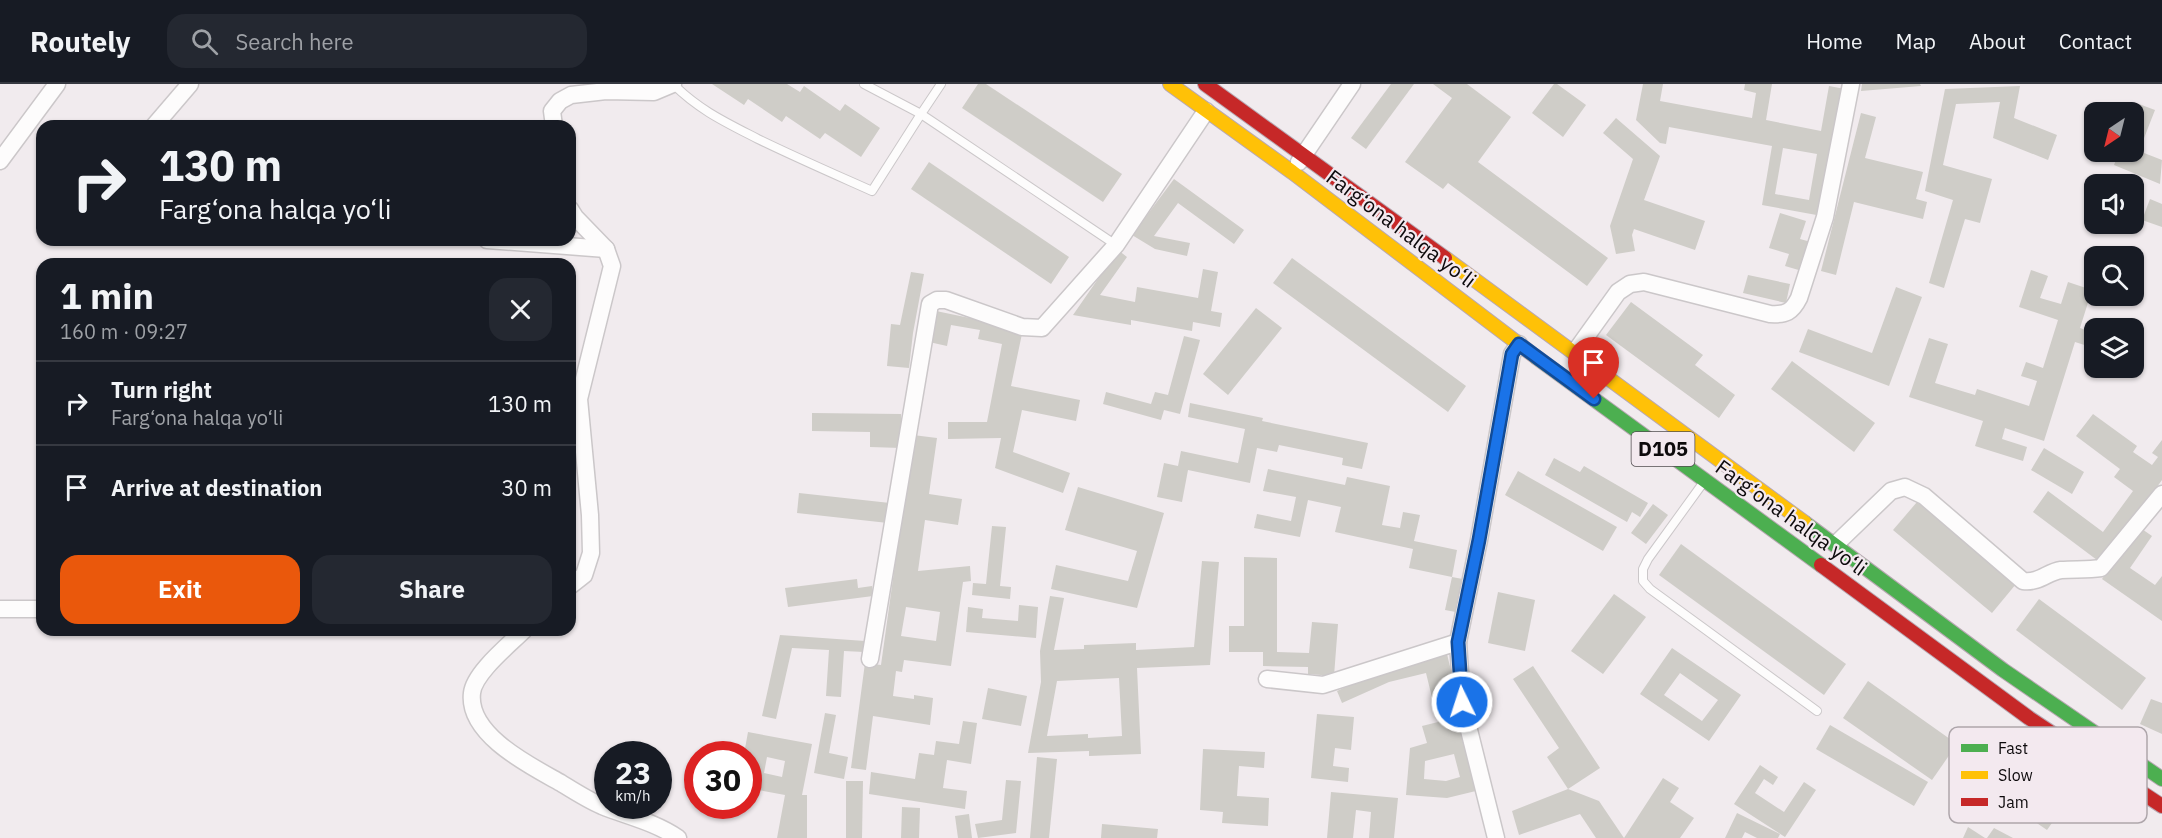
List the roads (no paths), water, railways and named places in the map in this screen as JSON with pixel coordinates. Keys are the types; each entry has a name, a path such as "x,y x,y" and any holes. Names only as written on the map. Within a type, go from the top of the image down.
{"highway":[{"name":"Farg‘ona halqa yo‘li","path":"1170,84 1292,172 1519,344 2043,727"},
{"name":"Farg‘ona halqa yo‘li","path":"1205,84 1575,352 2003,670 2086,727"},
{"name":"Farg‘ona halqa yo‘li","path":"2147,769 2162,779"},
{"name":"Farg‘ona halqa yo‘li","path":"2147,796 2162,806"}],"street":[{"path":"0,161 57,84"},
{"path":"159,120 190,84"},
{"path":"553,120 552,111 560,101 571,95 606,91 654,92 673,84"},
{"path":"1292,172 1352,84"},
{"path":"1575,352 1618,292 1630,284 1644,282 1770,314 1783,315 1793,310 1825,217 1851,84"},
{"path":"870,659 930,304 937,300 946,300 1022,327 1042,328 1116,245 1206,111"},
{"path":"576,218 606,249 612,266 579,399 590,515 591,553 584,575 576,581"},
{"path":"566,246 606,249"},
{"path":"1496,838 1462,702 1458,642 1479,540 1512,354 1519,344"},
{"path":"1836,544 1891,491 1905,487 1924,496 2024,581 2033,582 2060,570 2086,571 2102,568 2162,494"},
{"path":"0,609 36,609"},
{"path":"518,636 478,677 472,693 475,715 495,741 521,760 599,805 639,819 678,838"},
{"path":"1267,679 1323,685 1458,642"}],"lane":[{"path":"673,84 690,101 709,114 801,160 872,191 941,84"},
{"path":"864,84 921,114 1116,245"},
{"path":"1705,481 1648,559 1643,569 1643,581 1650,589 1817,711"}]}
